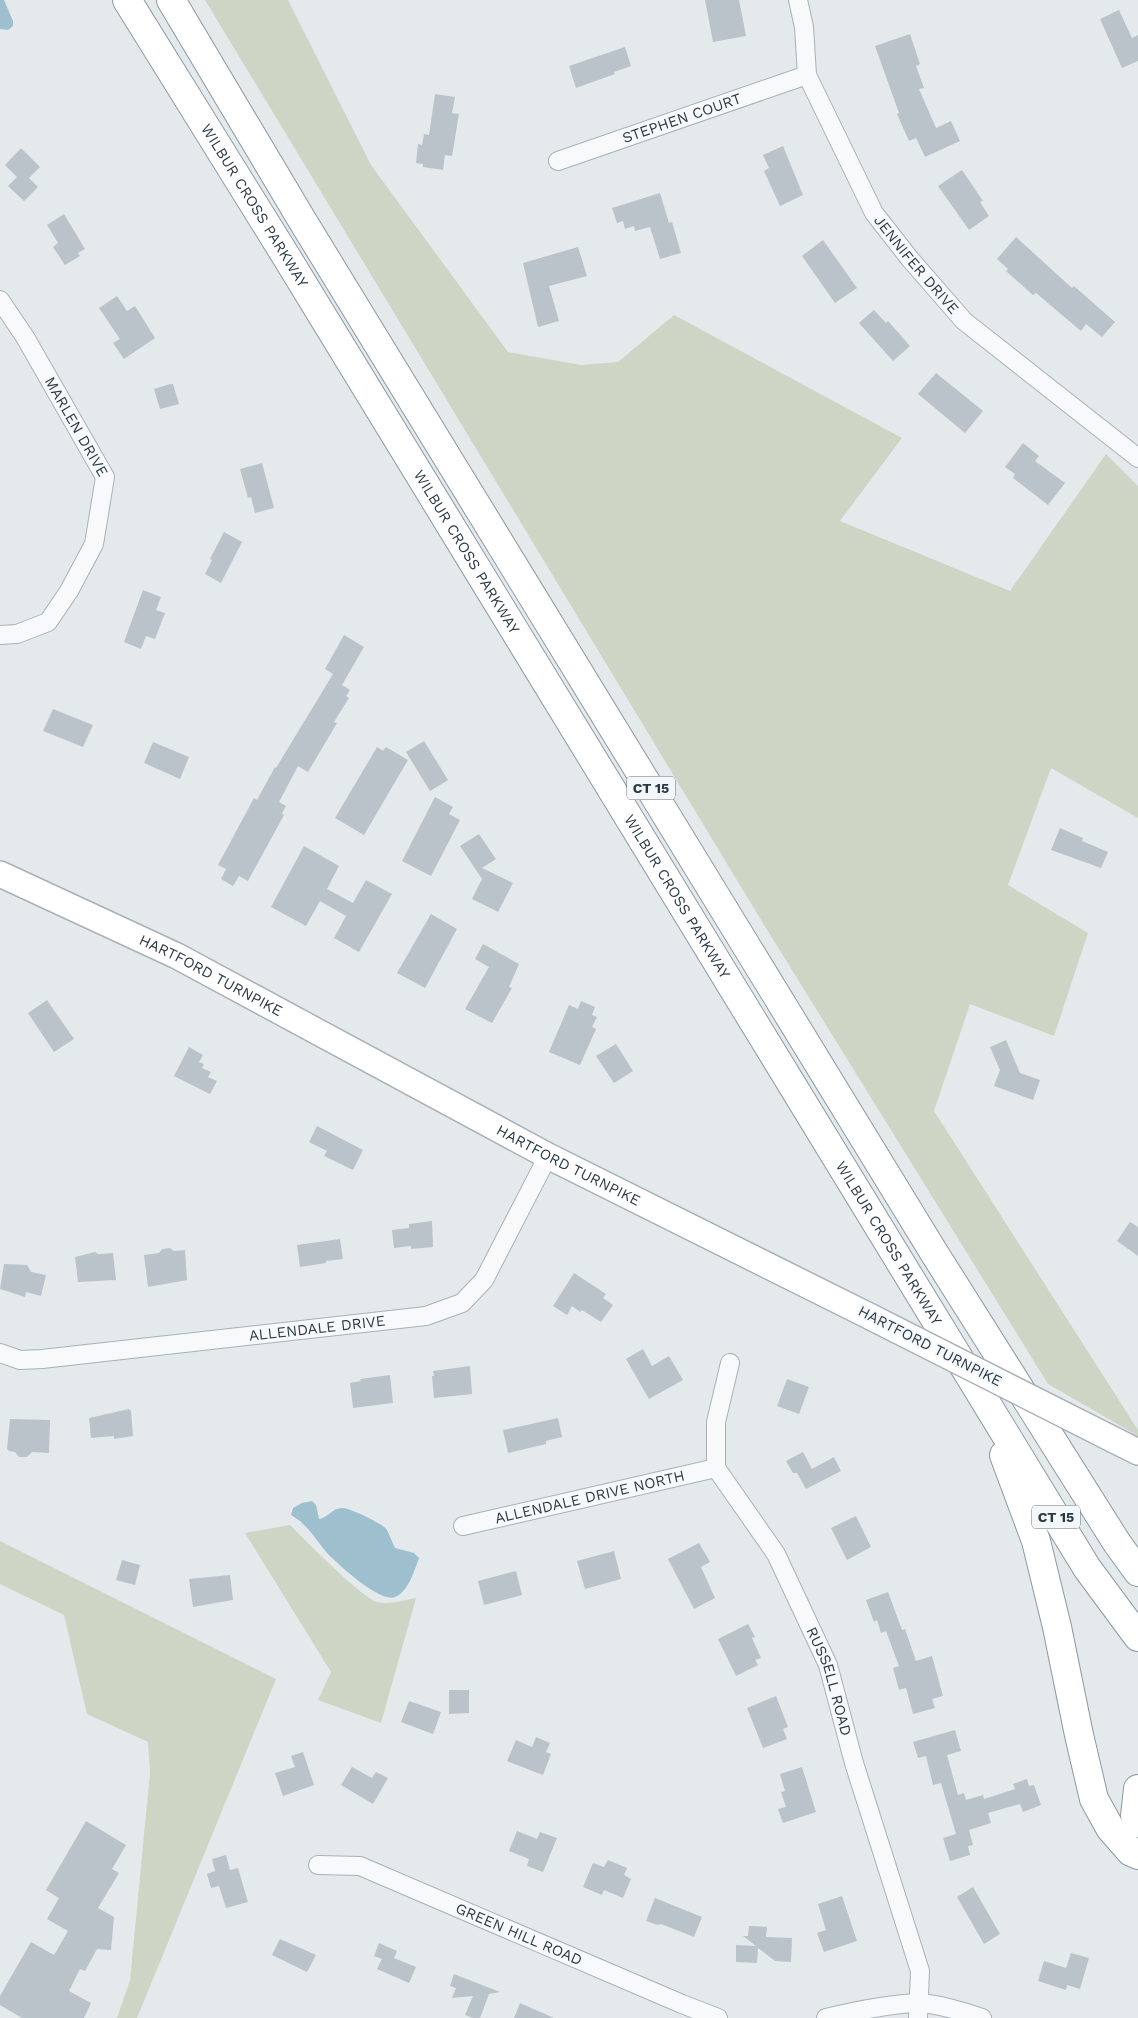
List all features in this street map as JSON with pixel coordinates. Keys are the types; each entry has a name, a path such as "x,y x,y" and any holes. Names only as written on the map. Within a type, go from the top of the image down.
{"highway":[{"name":"WILBUR CROSS PARKWAY","path":"127,0 300,278 1086,1568 1138,1637"},
{"name":"CT 15","path":"171,0 302,220 933,1251 1138,1572"},
{"path":"981,1393 1036,1541 1057,1627 1094,1799 1110,1828 1131,1852 1138,1855"},
{"path":"1138,1789 1135,1816 1138,1823"}],"main road":[{"name":"HARTFORD TURNPIKE","path":"0,874 177,956 548,1156 871,1316 1138,1452"}],"street":[{"name":"JENNIFER DRIVE","path":"798,0 804,27 807,75 874,213 910,259 964,322 1138,458"},
{"name":"STEPHEN COURT","path":"558,161 807,75"},
{"name":"MARLEN DRIVE","path":"0,300 24,337 105,476 94,544 69,591 48,622 17,634 0,635"},
{"name":"ALLENDALE DRIVE","path":"0,1353 20,1360 42,1359 426,1316 462,1303 484,1280 548,1156"},
{"path":"716,1468 716,1422 730,1364"},
{"name":"ALLENDALE DRIVE NORTH","path":"463,1526 716,1468"},
{"name":"RUSSELL ROAD","path":"716,1468 776,1554 828,1665 854,1762 920,1971 919,2011"},
{"name":"GREEN HILL ROAD","path":"318,1866 360,1866 718,2018"},
{"path":"826,2018 860,2010 967,2013 982,2018"}],"green space":[{"path":"205,0 288,0 371,165 508,352 581,365 618,362 674,315 902,438 840,521 1010,591 1106,454 1138,486 1138,818 1051,768 1008,885 1088,933 1054,1036 970,1004 934,1111 1138,1430 1138,1436 1048,1384 758,915"},
{"path":"290,1525 333,1567 369,1598 377,1602 387,1603 416,1598 381,1723 318,1700 331,1672 245,1533"},
{"path":"0,1541 276,1679 137,2018 117,2018 130,1980 150,1773 148,1742 87,1714 64,1615 0,1584"}],"water":[{"path":"0,0 4,0 13,21 13,26 8,30 0,29"},
{"path":"312,1501 316,1505 319,1519 339,1508 352,1511 385,1527 395,1548 414,1553 419,1558 410,1580 400,1594 395,1597 388,1597 360,1582 328,1554 307,1527 291,1515 293,1508 302,1503"}],"building":[{"path":"705,0 739,0 746,36 713,42"},
{"path":"1119,10 1132,38 1138,35 1138,61 1122,68 1100,19"},
{"path":"910,34 920,64 916,66 924,88 919,89 936,128 951,121 960,141 925,157 916,138 909,141 897,114 899,113 875,46"},
{"path":"625,47 631,66 576,88 569,66"},
{"path":"435,94 455,97 452,113 459,114 452,156 445,155 443,170 423,167 423,164 416,163 418,144 422,145 424,134 429,135"},
{"path":"783,146 803,195 780,206 764,171 769,168 763,155"},
{"path":"21,148 40,167 29,178 38,187 24,201 8,186 17,177 5,165"},
{"path":"962,170 983,201 980,202 989,216 969,230 938,186"},
{"path":"660,193 669,223 672,222 681,253 660,259 650,227 635,231 634,226 625,229 623,221 617,223 612,208"},
{"path":"64,214 85,249 78,253 80,256 65,265 53,247 58,243 47,225"},
{"path":"1016,237 1072,288 1074,286 1115,322 1102,337 1086,324 1081,331 1036,293 1033,295 1006,271 1008,269 997,259"},
{"path":"823,240 857,288 835,303 802,256"},
{"path":"578,247 587,276 549,286 559,321 538,327 523,263"},
{"path":"117,296 127,311 135,306 155,338 124,359 113,343 120,339 99,308"},
{"path":"874,310 886,323 888,321 910,346 893,361 859,323"},
{"path":"936,373 983,411 965,433 918,394"},
{"path":"173,384 179,404 160,409 154,389"},
{"path":"1023,443 1039,456 1035,461 1065,483 1048,505 1013,478 1015,474 1005,467"},
{"path":"262,463 274,508 255,513 251,497 248,498 240,469"},
{"path":"224,532 242,542 221,583 205,574 212,560 210,559"},
{"path":"143,590 161,597 156,610 165,613 155,639 146,636 141,649 124,642"},
{"path":"344,635 364,647 342,685 350,690 346,696 349,698 334,722 337,723 308,772 298,766 279,802 286,806 282,813 284,815 248,881 239,876 233,886 221,879 226,869 218,865 254,798 257,800 275,767 333,674 325,669"},
{"path":"53,709 93,725 83,747 43,731"},
{"path":"424,741 448,780 430,791 406,752"},
{"path":"153,742 189,757 180,779 144,763"},
{"path":"377,747 383,751 386,747 408,760 364,835 335,818"},
{"path":"435,797 453,807 449,814 460,820 431,876 402,861"},
{"path":"1060,828 1083,838 1082,841 1108,852 1101,868 1051,850"},
{"path":"479,834 496,859 482,868 513,883 498,912 472,899 482,879 460,846"},
{"path":"304,846 339,866 327,889 353,903 366,880 392,894 359,952 334,938 346,916 320,901 306,926 271,907"},
{"path":"431,914 457,929 425,988 397,973"},
{"path":"483,944 519,964 509,987 512,988 492,1023 465,1009 489,967 475,959"},
{"path":"47,1000 74,1039 54,1052 28,1013"},
{"path":"581,1001 595,1007 592,1015 597,1017 592,1027 596,1029 580,1065 549,1052 569,1005 578,1009"},
{"path":"1006,1040 1020,1073 1040,1080 1033,1100 994,1086 1000,1070 990,1047"},
{"path":"616,1044 633,1071 614,1083 596,1056"},
{"path":"189,1047 203,1055 199,1062 204,1064 202,1068 211,1072 208,1077 217,1081 210,1094 174,1076"},
{"path":"317,1126 363,1150 353,1170 324,1156 327,1151 309,1142"},
{"path":"432,1221 433,1247 411,1249 411,1246 394,1248 392,1230 409,1228 409,1224"},
{"path":"1130,1222 1138,1227 1138,1256 1117,1241"},
{"path":"340,1239 343,1259 300,1267 297,1245"},
{"path":"170,1248 174,1251 185,1250 187,1280 148,1287 144,1255 159,1253 162,1249"},
{"path":"95,1252 98,1254 113,1253 116,1280 78,1282 75,1257"},
{"path":"4,1264 27,1265 31,1272 46,1275 41,1296 26,1292 25,1297 0,1289"},
{"path":"574,1273 606,1294 603,1298 613,1305 601,1322 572,1306 567,1315 553,1306"},
{"path":"643,1349 652,1366 669,1356 683,1380 649,1399 626,1359"},
{"path":"470,1366 472,1394 434,1398 433,1371"},
{"path":"390,1375 393,1403 353,1408 350,1383 361,1381 360,1379"},
{"path":"787,1379 809,1387 799,1414 777,1406"},
{"path":"129,1409 131,1411 133,1436 114,1439 114,1436 91,1438 89,1418"},
{"path":"558,1418 562,1437 546,1441 546,1444 508,1453 503,1430"},
{"path":"10,1419 50,1420 49,1453 32,1452 27,1457 19,1457 15,1452 9,1451 7,1449"},
{"path":"803,1452 812,1469 834,1457 841,1471 806,1489 797,1473 793,1473 786,1461"},
{"path":"856,1516 871,1547 847,1560 831,1528"},
{"path":"699,1543 710,1562 701,1567 715,1598 694,1609 668,1559"},
{"path":"614,1551 621,1579 585,1589 577,1561"},
{"path":"122,1560 140,1565 135,1585 116,1580"},
{"path":"516,1571 522,1595 484,1605 478,1581"},
{"path":"230,1575 233,1600 193,1607 189,1579"},
{"path":"888,1592 902,1630 905,1629 916,1661 932,1656 943,1696 932,1699 935,1708 913,1714 906,1688 899,1690 893,1668 899,1666 886,1631 881,1633 877,1620 874,1622 866,1600"},
{"path":"748,1624 755,1637 752,1638 761,1658 755,1660 758,1665 736,1676 718,1639"},
{"path":"449,1690 469,1690 469,1713 449,1714"},
{"path":"776,1696 788,1727 783,1729 787,1739 763,1748 747,1708"},
{"path":"409,1701 441,1712 433,1734 401,1722"},
{"path":"955,1730 961,1751 947,1755 958,1795 964,1793 966,1800 983,1795 984,1799 1015,1789 1013,1784 1027,1779 1029,1786 1034,1785 1041,1805 1023,1812 1020,1804 988,1813 991,1823 969,1830 973,1845 968,1846 970,1855 950,1861 943,1838 956,1834 941,1783 933,1785 926,1756 918,1758 913,1742"},
{"path":"536,1737 550,1743 546,1752 551,1754 543,1775 507,1761 516,1740 532,1747"},
{"path":"303,1752 314,1785 283,1796 275,1773 295,1767 291,1756"},
{"path":"352,1767 372,1778 376,1772 388,1778 373,1804 341,1785"},
{"path":"802,1767 816,1812 783,1823 778,1809 786,1807 781,1792 785,1791 780,1774"},
{"path":"86,1821 126,1845 112,1869 119,1873 98,1908 114,1917 111,1950 97,1949 85,1971 80,1969 69,1991 91,2003 84,2018 22,2018 0,2005 0,1996 31,1942 54,1955 68,1931 47,1919 59,1898 46,1890"},
{"path":"517,1831 537,1839 540,1832 557,1838 543,1872 527,1866 529,1859 509,1851"},
{"path":"226,1855 230,1870 238,1868 248,1902 226,1908 219,1886 211,1888 207,1874 215,1871 212,1859"},
{"path":"608,1860 627,1868 624,1875 631,1879 623,1898 604,1890 602,1895 583,1887 593,1863 604,1867"},
{"path":"973,1887 1000,1934 984,1944 957,1897"},
{"path":"842,1896 857,1941 824,1952 817,1933 826,1930 818,1904"},
{"path":"655,1898 702,1917 694,1937 661,1924 658,1925 646,1921"},
{"path":"749,1926 767,1927 766,1937 792,1938 791,1962 775,1961 758,1948 757,1963 736,1962 736,1945 756,1946 743,1936 748,1936"},
{"path":"280,1939 316,1955 307,1972 272,1955"},
{"path":"379,1943 397,1951 394,1958 416,1967 409,1983 377,1969 382,1959 374,1956"},
{"path":"1071,1953 1089,1958 1080,1989 1067,1985 1066,1990 1038,1981 1044,1961 1066,1968"},
{"path":"454,1974 500,1992 489,1994 480,2018 465,2015 473,1996 452,1998 456,1988 450,1986"},
{"path":"520,2003 554,2018 514,2018"}]}
